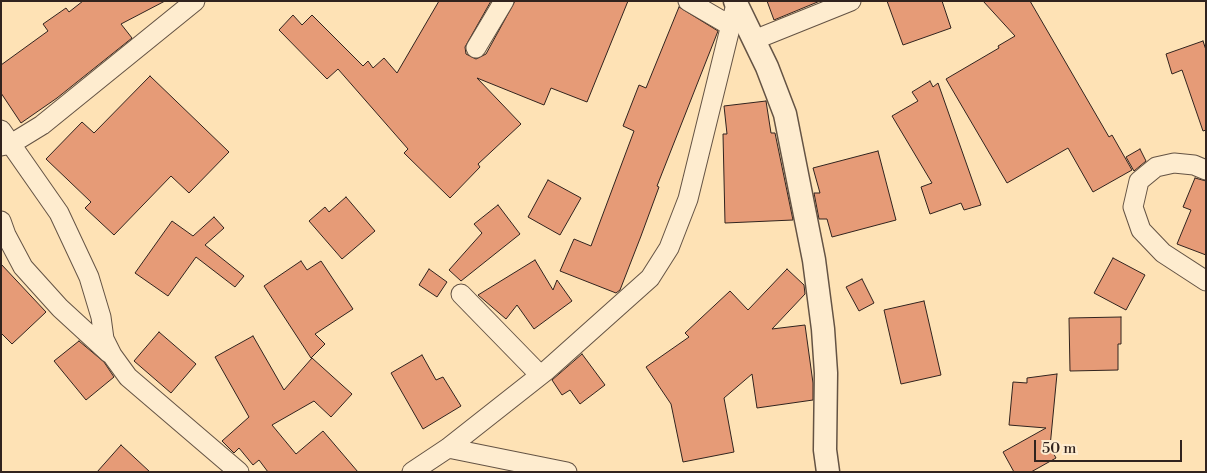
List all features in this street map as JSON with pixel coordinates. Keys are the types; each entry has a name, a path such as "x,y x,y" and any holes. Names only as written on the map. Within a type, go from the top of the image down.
{"street":[{"path":"195,1 42,125 5,140 59,213 89,277 101,317 104,339 112,355 128,377 239,472"},
{"path":"476,48 504,1"},
{"path":"688,1 731,26"},
{"path":"754,40 851,1"},
{"path":"412,472 448,448 540,375 650,278 669,248 688,199 735,3"},
{"path":"735,3 767,67 785,114 814,260 826,373 825,450 828,472"},
{"path":"1206,170 1194,165 1174,163 1156,167 1139,181 1133,207 1141,230 1163,253 1206,281"},
{"path":"1,221 6,235 23,267 60,308 112,355"},
{"path":"462,294 540,375"},
{"path":"448,448 538,469 567,472"}],"building":[{"path":"83,1 165,1 121,24 132,38 57,98 21,123 1,93 1,65 48,31 43,24 66,8 69,12"},
{"path":"439,1 491,1 465,47 466,54 476,59 486,54 515,1 628,1 587,102 551,88 544,105 477,78 521,124 478,164 480,167 450,198 404,153 408,149 338,69 327,79 279,30 293,15 302,25 312,15 363,66 368,61 373,68 384,58 397,73"},
{"path":"767,1 820,1 774,20"},
{"path":"887,1 942,1 951,28 903,45"},
{"path":"983,1 1030,1 1109,137 1112,135 1132,170 1093,192 1068,148 1007,183 946,79 999,48 998,46 1015,36"},
{"path":"679,7 718,31 657,186 659,187 620,290 616,293 560,271 574,239 591,246 634,131 623,126 639,85 646,88"},
{"path":"1203,41 1206,50 1206,130 1203,131 1182,70 1172,74 1166,54"},
{"path":"150,76 229,152 189,193 171,176 114,235 85,208 91,202 46,159 82,122 94,133"},
{"path":"930,81 933,87 938,83 981,205 964,210 961,203 930,214 921,187 932,183 892,116 918,101 912,92"},
{"path":"766,101 771,133 775,133 793,220 725,223 723,134 727,134 724,106"},
{"path":"1140,149 1146,161 1134,171 1126,157"},
{"path":"878,151 896,220 832,237 827,219 819,219 814,193 820,193 813,168"},
{"path":"1195,178 1206,181 1206,255 1177,244 1191,210 1183,207"},
{"path":"548,180 581,198 560,235 528,217"},
{"path":"346,197 375,231 342,259 309,221 325,207 329,212"},
{"path":"498,205 520,234 461,281 449,270 482,233 474,224"},
{"path":"214,217 224,228 205,245 244,276 235,287 196,257 168,296 135,273 172,221 193,236"},
{"path":"1113,258 1145,275 1126,310 1094,293"},
{"path":"535,260 553,290 557,280 572,301 534,329 517,305 506,319 478,295"},
{"path":"301,261 307,270 321,261 353,309 315,334 325,344 311,358 264,286"},
{"path":"1,264 46,312 12,344 1,333"},
{"path":"429,269 447,282 437,297 419,285"},
{"path":"787,269 804,285 805,294 772,329 805,325 813,383 813,400 757,408 752,374 724,398 734,452 683,462 671,404 646,367 689,337 685,333 730,291 748,310"},
{"path":"862,279 874,303 859,311 846,287"},
{"path":"924,301 941,375 901,384 884,310"},
{"path":"1121,317 1121,344 1118,344 1118,370 1070,371 1069,318"},
{"path":"159,332 196,364 171,393 134,361"},
{"path":"253,336 284,390 312,358 352,394 331,417 314,401 272,425 296,454 323,431 358,472 268,472 259,460 253,465 239,448 234,453 222,441 249,417 215,357"},
{"path":"79,341 104,362 114,377 86,400 54,361"},
{"path":"582,354 605,385 580,404 570,390 562,395 552,380"},
{"path":"422,355 436,380 443,377 461,406 423,429 391,373"},
{"path":"1057,374 1050,447 1056,458 1031,472 1014,472 1003,452 1046,428 1009,425 1013,382 1027,383 1027,378"},
{"path":"121,445 150,472 97,472"}]}
